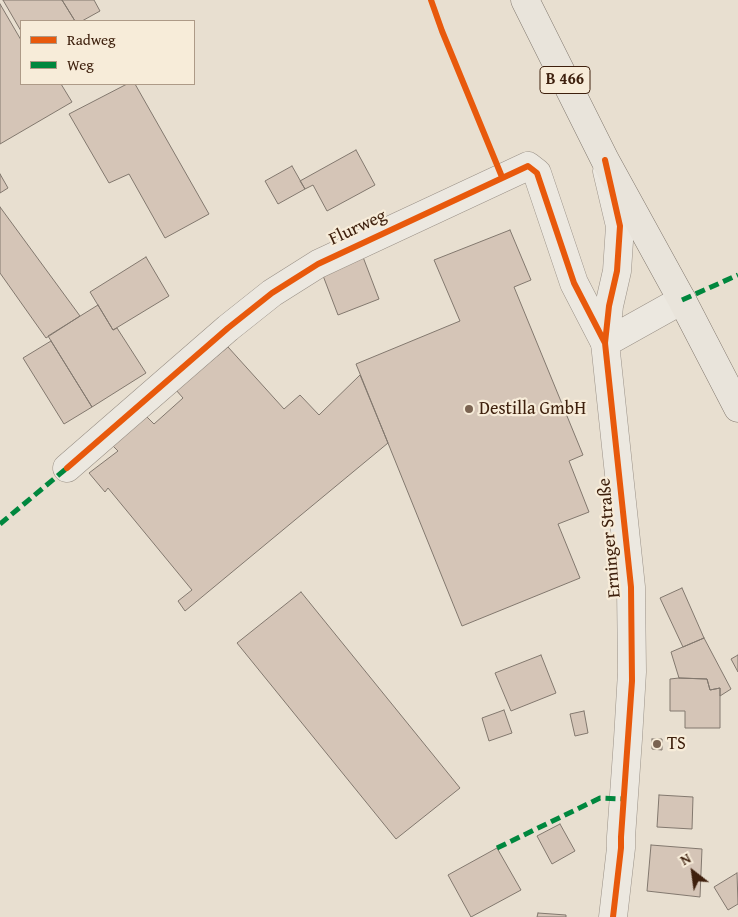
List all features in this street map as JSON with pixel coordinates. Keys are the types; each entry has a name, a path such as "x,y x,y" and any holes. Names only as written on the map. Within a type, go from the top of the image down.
{"main road":[{"name":"B 466","path":"525,0 605,160 682,300 738,408"}],"street":[{"name":"Erninger Straße","path":"605,160 620,226 617,271 609,306 605,344 631,588 632,681 621,848 613,917"},
{"name":"Flurweg","path":"67,468 228,328 287,283 318,264 528,166 537,173 574,283 605,344"},
{"path":"605,344 682,300"}],"building":[{"path":"3,0 62,0 74,20 20,20 20,29"},
{"path":"62,0 94,0 100,11 84,20 74,20"},
{"path":"0,4 20,38 20,85 62,85 72,102 0,144"},
{"path":"125,85 136,85 209,214 165,238 129,174 109,183 69,114"},
{"path":"356,150 375,185 327,211 313,185 305,189 300,181"},
{"path":"292,166 305,189 278,204 265,181"},
{"path":"0,174 8,188 0,193"},
{"path":"0,207 80,316 46,338 0,273"},
{"name":"Destilla GmbH","path":"510,230 531,280 514,287 583,455 569,461 589,512 558,524 580,578 462,626 356,364 460,321 434,260"},
{"path":"146,257 169,296 113,330 90,292"},
{"path":"363,257 379,299 338,315 322,273"},
{"path":"98,305 113,330 117,328 146,373 92,407 48,336"},
{"path":"51,341 92,407 64,424 23,358"},
{"path":"228,347 284,409 300,395 319,415 360,375 388,443 185,611 178,601 192,590 108,488 105,492 89,473 118,451 111,444 145,415 154,424 183,398 176,390"},
{"path":"682,588 704,638 683,647 660,598"},
{"path":"301,592 460,788 396,839 237,643"},
{"path":"704,638 731,689 720,696 720,688 710,690 707,679 679,678 671,652"},
{"path":"541,655 556,693 511,711 495,673"},
{"path":"738,655 738,672 731,659"},
{"path":"670,679 707,679 710,690 720,688 720,728 685,728 685,711 670,711"},
{"path":"504,710 512,733 489,741 482,718"},
{"path":"584,711 588,733 575,736 570,714"},
{"name":"TS","path":"652,739 662,739 662,750 652,749"},
{"path":"659,795 693,797 692,829 657,827"},
{"path":"560,824 575,851 552,864 537,836"},
{"path":"651,845 702,849 700,897 647,891"},
{"path":"497,848 521,890 471,917 448,875"},
{"path":"737,873 738,904 728,910 714,887"},
{"path":"538,913 566,915 566,917 537,917"}],"marked path":[{"path":"682,300 738,275"},
{"path":"0,524 67,468"},
{"path":"497,848 600,798 624,799"}],"cycle path":[{"path":"431,0 502,177"},
{"path":"605,160 620,226 617,271 609,306 605,343 631,587 632,681 621,848 613,917"},
{"path":"67,468 228,328 272,293 318,264 528,166 537,173 574,283 605,343"}],"place":[{"name":"Destilla GmbH","path":"469,409"},
{"name":"TS","path":"657,744"}]}
